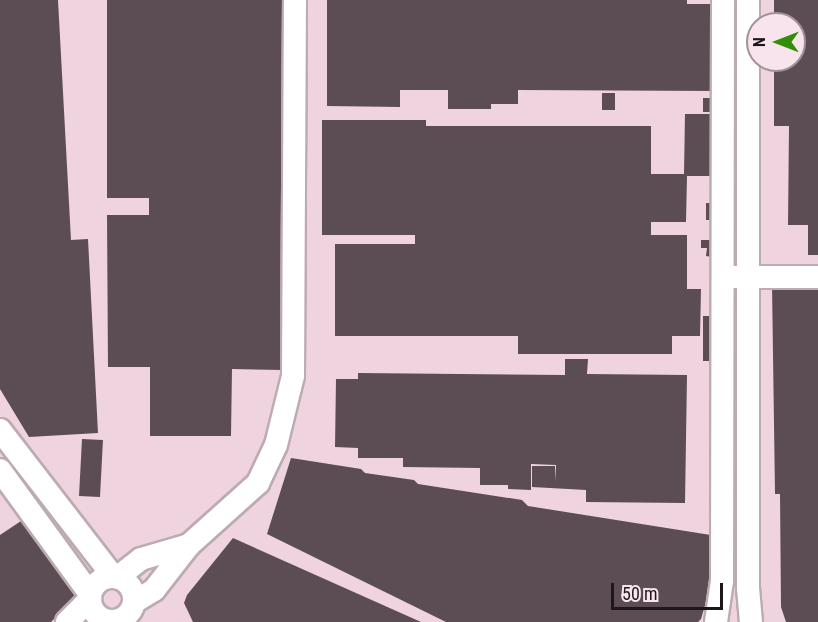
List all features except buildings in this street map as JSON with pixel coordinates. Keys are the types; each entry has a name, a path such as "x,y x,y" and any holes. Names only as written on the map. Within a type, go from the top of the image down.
{"street":[{"path":"0,470 90,596 97,615 110,622 137,611 189,545 258,483 276,445 293,376 295,0"},
{"path":"716,622 722,581 723,0"},
{"path":"748,0 748,588 751,622"},
{"path":"723,277 818,277"},
{"path":"0,430 116,577 132,589 137,611"},
{"path":"67,622 90,596 99,581 116,577 141,559 189,545"}],"shaded area":[{"path":"0,0 818,0 818,622 0,622"}]}
